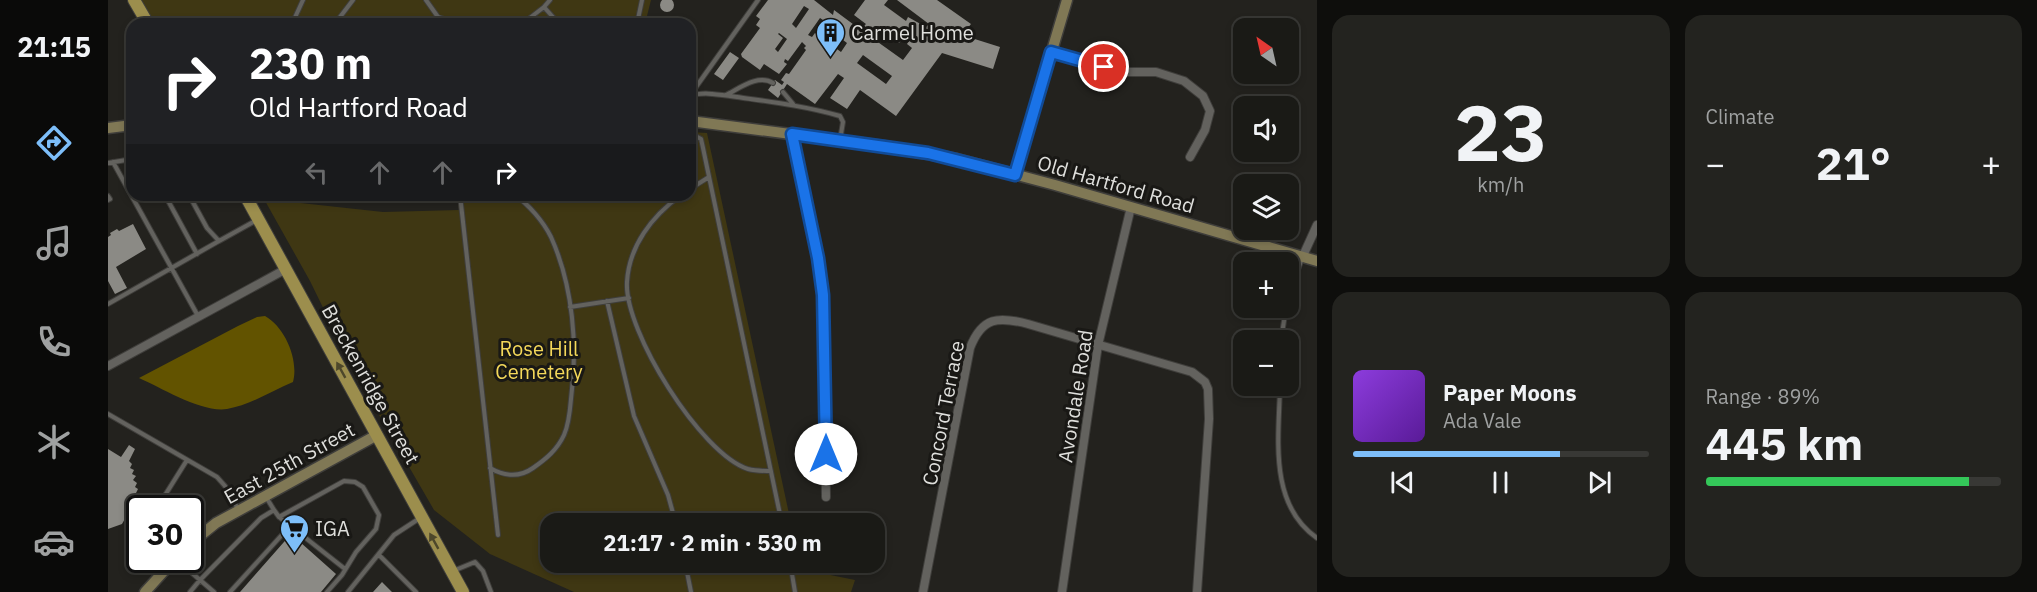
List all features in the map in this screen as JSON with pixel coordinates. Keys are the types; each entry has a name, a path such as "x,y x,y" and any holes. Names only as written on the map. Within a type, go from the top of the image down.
{"main road":[{"path":"134,0 144,18"},
{"path":"1015,175 1068,0"},
{"name":"Old Hartford Road","path":"696,122 928,153 1131,207 1317,261"},
{"path":"108,128 126,126"},
{"name":"Breckenridge Street","path":"248,201 463,592"},
{"name":"East 25th Street","path":"204,533 216,523 265,495 377,435"},
{"path":"145,592 163,573"}],"street":[{"path":"1051,52 1121,72 1156,72 1184,81 1203,96 1210,111 1205,130 1190,157"},
{"path":"792,134 818,258 823,295 826,497"},
{"name":"Avondale Road","path":"1062,592 1098,345 1131,207"},
{"path":"1302,258 1317,225"},
{"path":"108,366 286,269"},
{"name":"Concord Terrace","path":"924,592 967,363 975,336 982,327 991,321 1002,319 1028,324 1192,372 1205,382 1208,389 1209,419 1197,592"}],"lane":[{"path":"295,18 303,0"},
{"path":"339,18 353,0"},
{"path":"426,0 441,18"},
{"path":"530,18 550,0"},
{"path":"638,18 642,0"},
{"path":"696,88 758,0"},
{"path":"544,7 554,18"},
{"path":"725,96 753,82 764,80 773,83"},
{"path":"783,92 793,104"},
{"path":"696,95 710,93 793,104 840,116 843,122 840,140"},
{"path":"696,136 701,139 780,513"},
{"path":"126,160 111,162 126,188"},
{"path":"696,185 709,177"},
{"path":"133,201 198,317"},
{"path":"168,201 198,254"},
{"path":"192,201 207,228 219,241"},
{"path":"461,201 498,535"},
{"path":"490,468 507,476 528,471 551,455 565,433 573,383 574,351 570,307 564,279 551,237 536,215 521,201"},
{"path":"673,201 652,221 637,245 629,268 627,285 636,328 643,346 699,432 717,449 746,469 771,471"},
{"path":"108,304 259,219"},
{"path":"1299,267 1302,258"},
{"path":"570,307 629,298"},
{"path":"607,301 634,416 668,495 673,513"},
{"path":"1280,396 1279,470 1282,489 1300,521 1317,538"},
{"path":"108,414 217,477 239,510"},
{"path":"165,495 187,460"},
{"path":"279,517 344,481 355,482 363,487 379,515 376,529 327,592"},
{"path":"265,495 279,517 345,569"},
{"path":"190,592 261,518 274,510"},
{"path":"348,592 394,536 421,517"},
{"path":"230,592 290,526"},
{"path":"379,555 416,592"},
{"path":"452,572 475,562 483,571 491,592"},
{"path":"191,573 214,592"},
{"path":"687,573 691,592"},
{"path":"792,573 795,592"}],"green space":[{"path":"134,0 651,0 646,18 144,18"},
{"name":"Rose Hill Cemetery","path":"696,132 707,133 789,513 540,513 540,573 821,573 855,580 851,592 574,592 490,554 434,510 356,375 310,281 265,201 383,212 459,210 458,201 696,201"}],"shaded area":[{"path":"265,316 279,328 289,345 294,364 293,382 244,404 227,409 217,409 194,404 139,378 238,326 257,317"}],"building":[{"path":"670,-1 673,2 672,10 667,12 662,10 660,5 662,0"},
{"name":"Carmel Home","path":"768,0 814,0 833,15 834,10 865,33 867,30 863,27 866,24 854,15 865,0 888,0 884,5 906,21 908,17 926,27 929,24 897,0 937,0 971,24 962,35 1000,47 993,69 942,53 896,116 860,90 847,109 830,98 844,78 838,74 815,104 787,84 778,98 768,90 775,80 782,85 784,82 781,80 786,73 789,74 806,50 804,48 806,46 802,42 788,61 785,59 784,62 787,64 779,74 764,64 760,70 741,54 760,28 756,25 760,19 756,16","holes":["804,6 809,9 796,28 792,24","820,18 826,22 823,25 847,43 841,52 815,33 812,37 808,35","875,26 899,43 905,36 910,39 907,44 912,48 903,60 868,35 872,33","778,34 787,39 778,52 775,49 783,38","863,55 892,76 886,84 857,63"]},
{"path":"730,52 739,58 723,80 714,74"},
{"path":"133,224 146,249 116,267 127,288 115,294 108,281 108,237 117,229 119,231"},
{"path":"129,445 135,449 129,461 132,464 130,468 134,470 132,474 136,476 133,480 137,483 136,493 139,494 126,495 126,517 122,524 108,529 108,449 121,457"},
{"name":"IGA","path":"291,534 336,574 321,592 240,592"},
{"path":"382,582 392,592 373,592"}],"place":[{"name":"Carmel Home","path":"830,58"},
{"name":"IGA","path":"294,554"}],"route":[{"path":"826,454 823,295 818,258 792,134 928,153 1015,175 1051,52 1104,67"}]}
